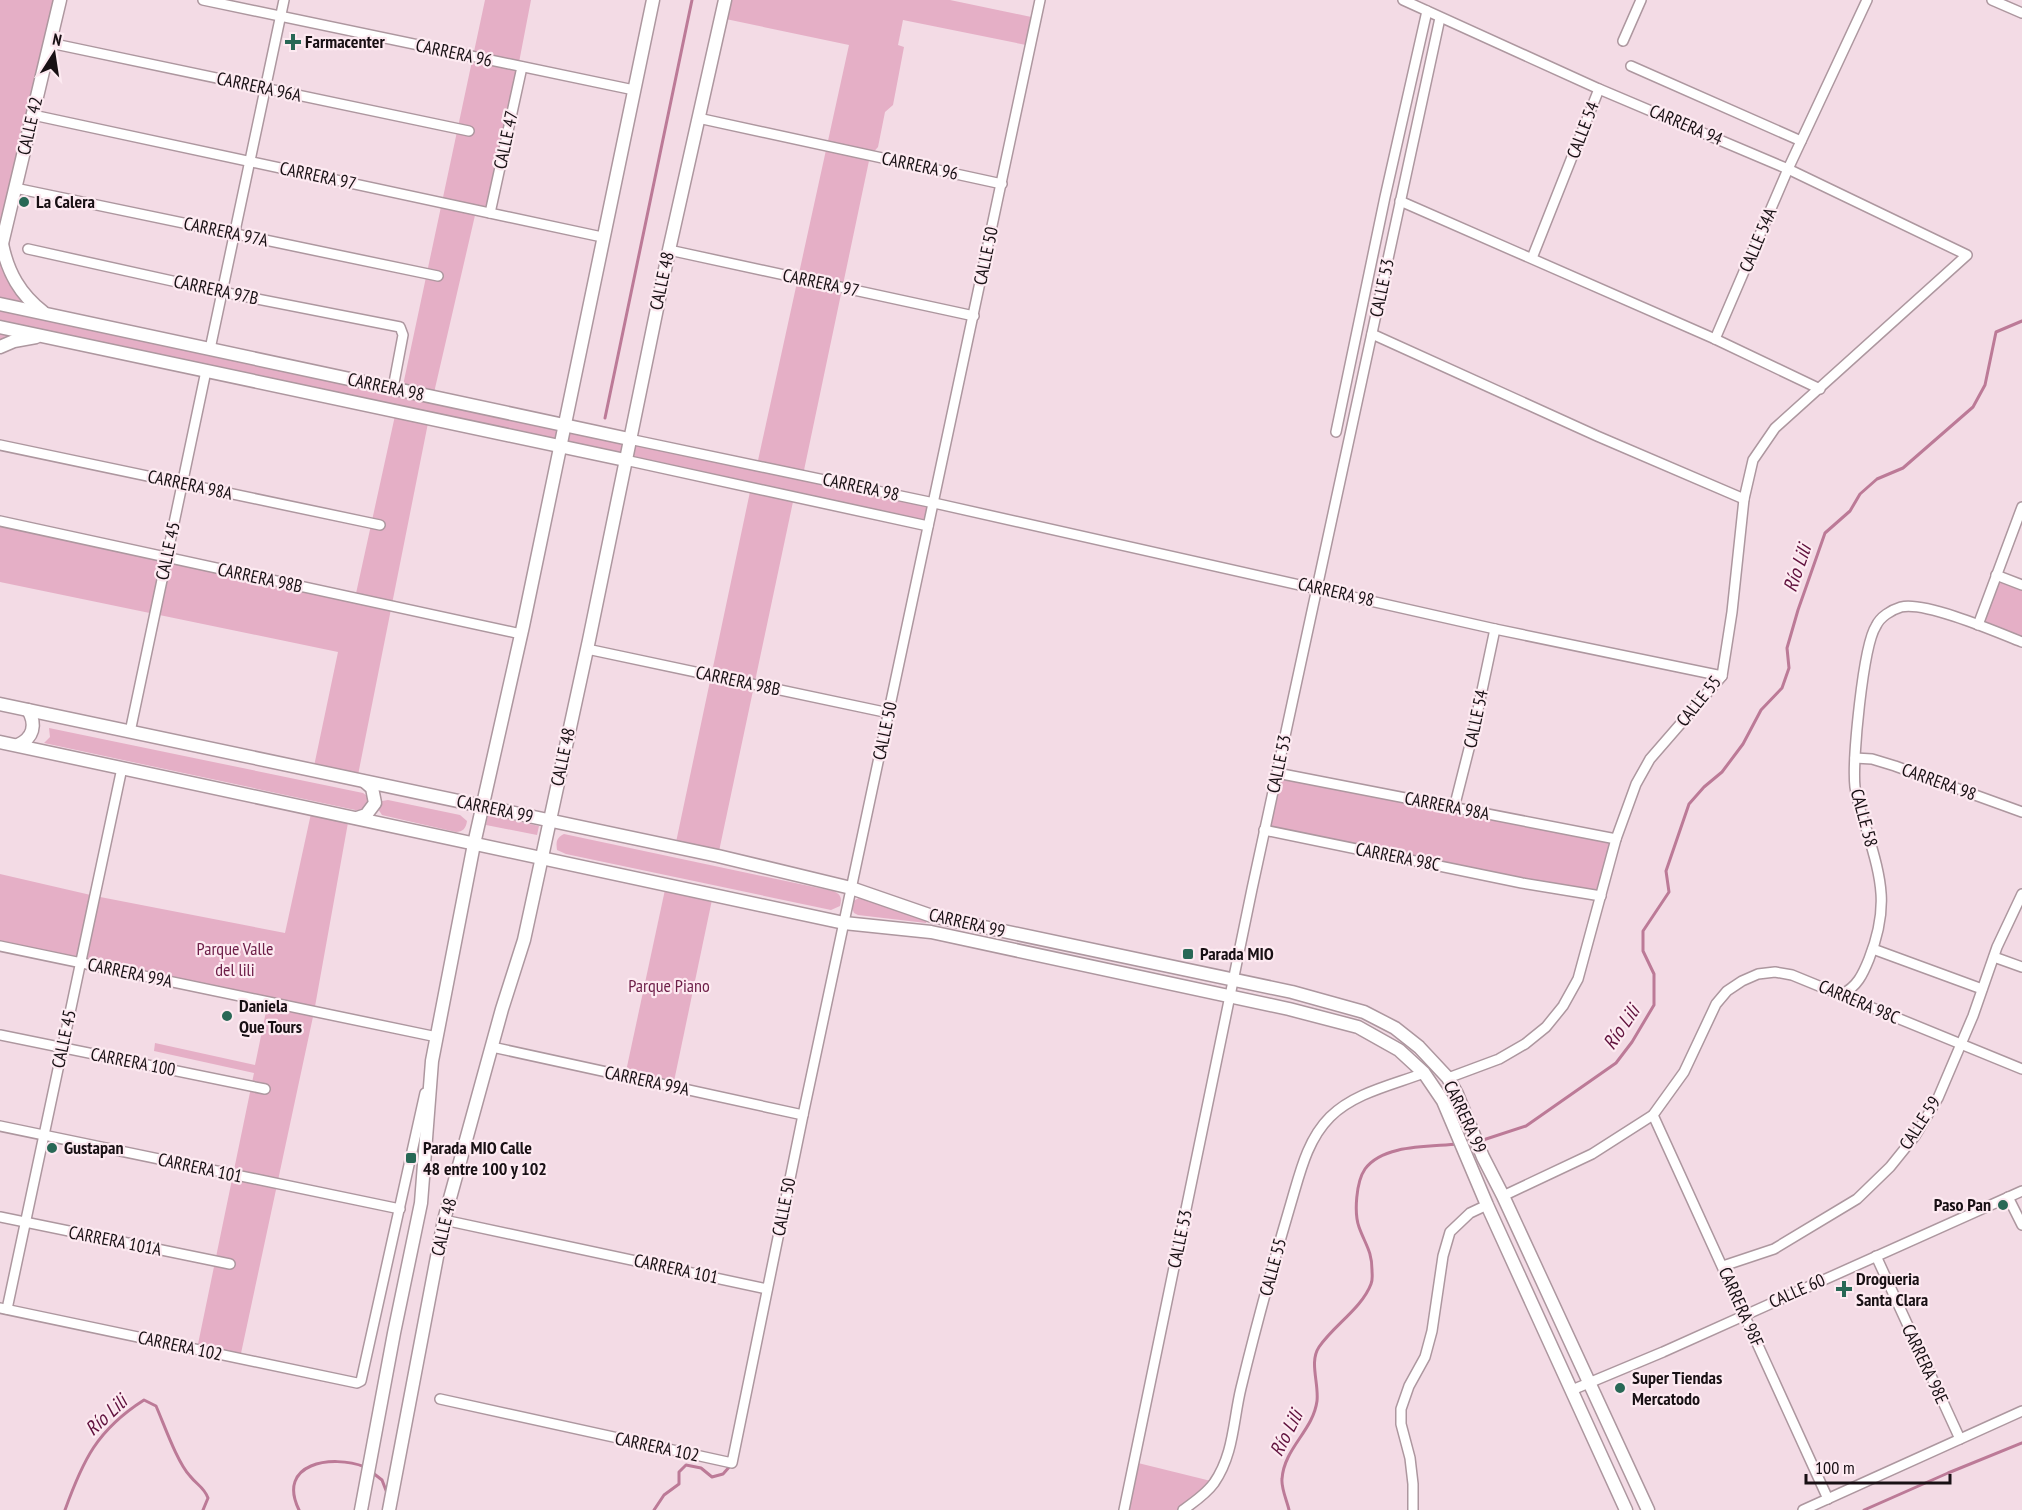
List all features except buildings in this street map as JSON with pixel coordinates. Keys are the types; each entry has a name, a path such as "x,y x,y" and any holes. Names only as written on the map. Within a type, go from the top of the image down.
{"street":[{"name":"CALLE 42","path":"1,248 60,0"},
{"name":"CARRERA 96","path":"203,0 634,90"},
{"path":"210,349 284,0"},
{"name":"CALLE 48","path":"361,1382 432,1061 474,844 521,634 653,0"},
{"name":"CALLE 48","path":"389,1510 444,1220 524,940 587,649 624,460 725,0"},
{"name":"CALLE 50","path":"732,1463 803,1115 1040,0"},
{"name":"CARRERA 94","path":"1403,0 1599,89 1788,169 1967,255"},
{"path":"1623,41 1641,0"},
{"name":"CALLE 54A","path":"1715,339 1788,169 1867,0"},
{"path":"1992,0 2022,14"},
{"name":"CALLE 53","path":"1336,432 1382,208 1427,11"},
{"name":"CALLE 53","path":"1124,1510 1264,830 1440,18"},
{"name":"CARRERA 96A","path":"50,44 469,131"},
{"path":"1631,66 1802,141"},
{"name":"CALLE 47","path":"490,213 522,67"},
{"name":"CALLE 54","path":"1532,258 1599,89"},
{"name":"CARRERA 97","path":"33,115 602,237"},
{"name":"CARRERA 96","path":"698,118 1002,184"},
{"name":"CARRERA 97A","path":"15,188 438,276"},
{"path":"1400,201 1715,339 1820,389"},
{"path":"1,248 15,283 31,303 44,314"},
{"name":"CARRERA 97B","path":"28,249 222,292 400,327 402,330 393,388"},
{"name":"CARRERA 97","path":"669,250 974,316"},
{"name":"CALLE 55","path":"1448,1078 1499,1059 1525,1044 1546,1027 1563,1006 1578,979 1616,839 1636,784 1650,759 1722,676 1732,612 1744,499 1753,460 1775,428 1967,255"},
{"name":"CARRERA 98","path":"0,304 934,503 1722,676"},
{"name":"CARRERA 98","path":"0,327 928,526"},
{"path":"1372,334 1597,436 1744,499"},
{"path":"0,348 14,341 32,337 51,338"},
{"name":"CALLE 45","path":"130,732 207,370"},
{"name":"CARRERA 98A","path":"0,445 380,525"},
{"path":"2022,507 1978,624 2022,642"},
{"name":"CARRERA 98B","path":"0,521 521,634"},
{"path":"1996,575 2022,585"},
{"name":"CALLE 58","path":"1842,994 1850,990 1865,970 1873,949 1881,912 1882,887 1855,787 1855,758 1871,635 1882,618 1900,607 1917,606 1978,624"},
{"name":"CALLE 54","path":"1454,808 1473,733 1495,628"},
{"name":"CARRERA 98B","path":"587,649 889,713"},
{"name":"CARRERA 99","path":"0,704 718,856 851,888 932,916 1331,1002 1383,1020 1419,1047 1448,1078 1648,1510"},
{"path":"18,746 30,737 33,730 34,723 28,710"},
{"name":"CARRERA 99","path":"0,742 844,923 931,932 1289,1008 1358,1027 1399,1050 1424,1073 1443,1101 1487,1205 1626,1510"},
{"name":"CARRERA 98","path":"1855,758 1872,759 1895,766 2022,812"},
{"name":"CALLE 45","path":"3,1308 25,1223 122,768"},
{"name":"CARRERA 98A","path":"1277,773 1616,839"},
{"path":"357,818 366,815 375,803 374,793 365,782"},
{"name":"CARRERA 98C","path":"1264,830 1522,883 1601,896"},
{"name":"CALLE 59","path":"1723,1266 1774,1249 1857,1199 1890,1167 1915,1136 1938,1098 1973,1016 1994,957 2022,894"},
{"name":"CARRERA 99A","path":"0,946 437,1037"},
{"path":"1873,949 1982,989"},
{"path":"1994,957 2022,967"},
{"name":"CARRERA 98C","path":"1653,1115 1684,1072 1716,1004 1728,991 1758,974 1775,972 1792,975 2022,1069"},
{"name":"CARRERA 100","path":"0,1035 265,1089"},
{"name":"CARRERA 99A","path":"492,1047 803,1115"},
{"name":"CALLE 48","path":"361,1510 394,1333 422,1203 432,1061"},
{"name":"CALLE 55","path":"1183,1510 1209,1490 1230,1449 1245,1372 1285,1224 1312,1140 1330,1117 1354,1099 1424,1073"},
{"path":"1503,1196 1592,1154 1653,1115"},
{"name":"CARRERA 98F","path":"1653,1115 1828,1498"},
{"name":"CARRERA 101","path":"0,1126 400,1209"},
{"name":"CALLE 60","path":"1572,1390 2022,1191"},
{"path":"2008,1197 2022,1225"},
{"path":"1413,1510 1410,1458 1401,1424 1401,1409 1408,1386 1425,1357 1432,1331 1443,1256 1450,1232 1470,1213 1487,1205"},
{"name":"CARRERA 101A","path":"0,1217 230,1264"},
{"name":"CARRERA 101","path":"444,1220 767,1289"},
{"name":"CARRERA 98E","path":"1876,1256 1960,1439"},
{"name":"CARRERA 102","path":"3,1308 361,1382"},
{"name":"CARRERA 102","path":"441,1399 732,1463"},
{"path":"1803,1510 2022,1411"}],"green space":[{"path":"0,0 60,0 2,243 5,260 44,314 402,390 485,0 531,0 490,213 476,211 433,397 757,465 849,45 721,18 725,0 950,0 1036,18 1031,46 903,20 898,45 904,47 893,105 885,112 878,147 870,156 803,475 934,503 928,526 794,497 718,856 675,847 751,487 429,418 357,780 313,771 338,652 0,582 0,521 355,598 396,411 51,337 0,347"},
{"path":"1996,575 2022,585 2022,642 1978,625"},
{"path":"49,728 363,793 367,796 369,805 360,811 44,743 50,737"},
{"path":"1277,773 1616,839 1601,896 1265,830"},
{"path":"388,800 460,815 467,821 466,826 456,832 382,815 378,809 382,801"},
{"name":"Parque Valle del lili","path":"312,809 349,817 314,1012 240,1358 197,1349 254,1073 154,1051 155,1043 255,1065 268,1002 0,946 0,874 95,896 285,933"},
{"path":"488,815 539,826 537,835 486,825"},
{"path":"564,834 833,891 840,897 840,906 831,910 566,854 557,850 558,839"},
{"name":"Parque Piano","path":"666,885 713,895 673,1086 625,1076"},
{"path":"859,898 927,921 926,923 858,915 854,913 851,906 853,901"},
{"path":"1134,1462 1215,1482 1183,1510 1124,1510"}],"waterway":[{"path":"605,418 692,0"},
{"name":"Río Lili","path":"1480,1141 1526,1126 1616,1063 1632,1042 1654,1005 1654,974 1643,951 1643,931 1669,892 1666,871 1689,804 1722,772 1743,744 1761,710 1782,688 1789,668 1787,648 1825,533 1850,511 1860,494 1877,479 1903,468 1973,407 1985,385 1996,332 2022,321"},
{"name":"Río Lili","path":"1289,1510 1282,1479 1288,1458 1310,1421 1317,1401 1314,1366 1316,1353 1325,1339 1361,1301 1372,1281 1371,1258 1359,1227 1357,1214 1358,1189 1362,1175 1373,1161 1395,1151 1458,1144"},
{"name":"Río Lili","path":"65,1510 78,1476 94,1447 114,1423 144,1400 156,1406 180,1462 206,1494 208,1498 203,1510"},
{"path":"1864,1510 2022,1443"},
{"name":"Río Lili","path":"299,1510 294,1494 295,1482 301,1472 324,1462 352,1463 365,1467"},
{"path":"654,1510 664,1495 679,1484 679,1472 686,1465 701,1468 712,1477 723,1474 731,1465"},
{"name":"Río Lili","path":"373,1473 382,1480 387,1493"}],"place":[{"name":"Farmacenter","path":"293,42"},
{"name":"La Calera","path":"24,202"},
{"name":"Parada MIO","path":"1188,954"},
{"name":"Daniela Que Tours","path":"227,1016"},
{"name":"Gustapan","path":"52,1148"},
{"name":"Parada MIO Calle 48 entre 100 y 102","path":"411,1158"},
{"name":"Paso Pan","path":"2003,1205"},
{"name":"Drogueria Santa Clara","path":"1844,1289"},
{"name":"Super Tiendas Mercatodo","path":"1620,1388"}]}
